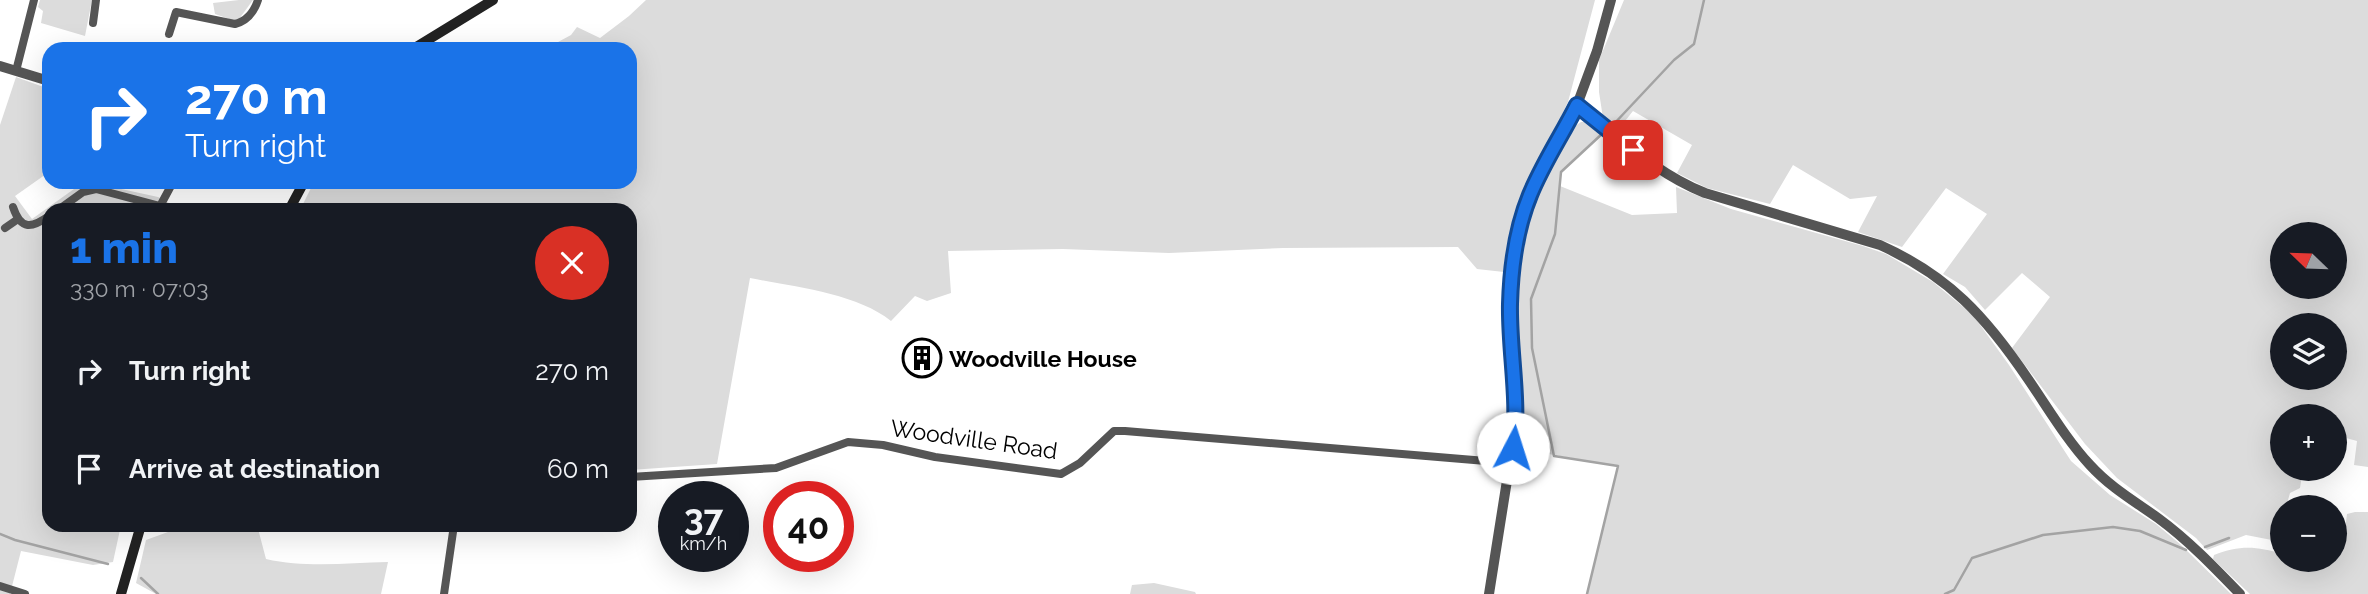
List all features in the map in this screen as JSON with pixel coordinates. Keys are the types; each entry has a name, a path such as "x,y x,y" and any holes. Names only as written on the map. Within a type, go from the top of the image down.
{"main road":[{"path":"424,42 493,0"},
{"path":"121,594 139,532"}],"street":[{"path":"16,71 34,0"},
{"path":"93,23 96,0"},
{"path":"169,34 176,12 235,24 244,22 258,0"},
{"path":"1489,594 1516,411 1510,303 1516,244 1530,194 1577,105 1597,51 1611,0"},
{"path":"0,66 42,79"},
{"path":"1577,105 1652,166 1682,184 1880,244 1935,275 1977,311 2089,464 2121,494 2158,518 2189,543 2240,594"},
{"path":"69,203 90,190 140,203"},
{"path":"13,207 18,219 27,226 35,226 42,221"},
{"path":"5,228 18,219"},
{"name":"Woodville Road","path":"637,477 776,468 848,442 884,445 935,457 1061,474 1080,463 1114,431 1510,463"},
{"path":"444,594 453,532"},
{"path":"0,586 25,594"}],"shaded area":[{"path":"40,0 92,0 85,36 41,23 43,11 38,7"},
{"path":"253,0 239,19 232,20 215,14 213,3"},
{"path":"646,0 1595,0 1568,102 1519,203 1504,272 1477,269 1458,247 1283,248 1169,253 1063,249 948,251 951,293 927,301 915,296 891,321 877,311 843,297 750,278 717,464 637,470 637,203 304,203 310,189 637,189 637,42 558,42 571,35 577,27 600,38"},
{"path":"1624,0 2368,0 2368,467 2354,465 2357,441 2347,438 2347,404 2270,404 2270,481 2301,481 2300,488 2289,495 2270,495 2270,540 2246,535 2207,550 2196,538 2117,478 2085,444 2012,348 2050,297 2022,273 1985,310 1965,287 1943,274 1987,214 1946,188 1902,247 1858,232 1877,196 1850,199 1793,165 1770,204 1707,188 1677,173 1692,145 1633,111 1618,130 1603,118 1599,92 1599,60"},
{"path":"16,77 42,86 42,177 15,196 32,219 42,212 42,532 119,532 113,562 93,565 21,551 10,594 0,594 0,125"},
{"path":"1581,122 1603,133 1561,172 1560,186 1632,215 1677,213 1676,187 1731,209 1886,254 1933,282 1973,315 2071,461 2110,495 2156,524 2231,594 1587,594 1618,466 1519,449 1522,417 1515,318 1519,255 1534,195 1569,130"},
{"path":"74,189 121,189 158,197 169,203 54,203"},
{"path":"2368,512 2368,594 2250,594 2213,559 2214,555 2232,550 2264,549 2270,551 2270,572 2347,572 2347,514"},
{"path":"168,532 259,532 266,559 311,564 388,562 381,594 156,594 136,583 146,540"},
{"path":"1154,583 1196,594 1130,594 1132,585"}],"waterway":[{"path":"1612,126 1674,60 1694,44 1704,0"},
{"path":"1587,594 1618,466 1554,456 1532,348 1531,299 1555,234 1561,172 1603,133"},
{"path":"1945,594 1954,590 1972,558 2043,535 2113,527 2140,531 2186,550"},
{"path":"0,534 108,564"},
{"path":"2205,547 2229,538"},
{"path":"141,578 158,594"}],"place":[{"name":"Woodville House","path":"922,358"}],"route":[{"path":"1513,448 1516,411 1510,303 1516,244 1530,194 1577,105 1633,150"}]}
